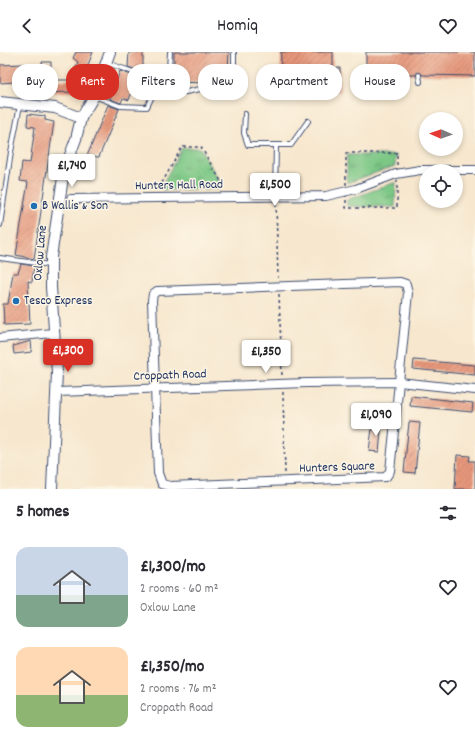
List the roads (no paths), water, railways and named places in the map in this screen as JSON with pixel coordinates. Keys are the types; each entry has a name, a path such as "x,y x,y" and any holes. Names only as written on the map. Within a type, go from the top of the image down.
{"street":[{"name":"Oxlow Lane","path":"107,63 110,52"},
{"name":"Oxlow Lane","path":"52,489 57,372 53,333 51,265 64,171 76,139 81,118 92,100"},
{"path":"0,102 55,108 81,118"},
{"name":"Hunters Hall Road","path":"71,199 326,196 356,189 396,174 420,170 475,170"},
{"name":"Hunters Square","path":"400,282 406,284 408,293 399,382 390,471 386,477 170,486 162,484 158,473 153,294 156,291 278,286 400,282"},
{"path":"0,338 53,333"},
{"name":"Croppath Road","path":"57,392 282,384 399,382 475,390"}],"lane":[{"path":"169,64 170,52"},
{"path":"190,91 234,82 234,52"},
{"path":"107,63 127,70"},
{"path":"419,75 420,82"},
{"path":"104,100 120,106 147,107 150,100"},
{"path":"0,225 20,104"},
{"path":"245,114 244,132 248,145 290,145 308,121"},
{"path":"275,197 276,145"},
{"path":"0,258 51,265"}],"place":[{"name":"B Wallis & Son","path":"34,206"},
{"name":"Tesco Express","path":"16,301"}]}
